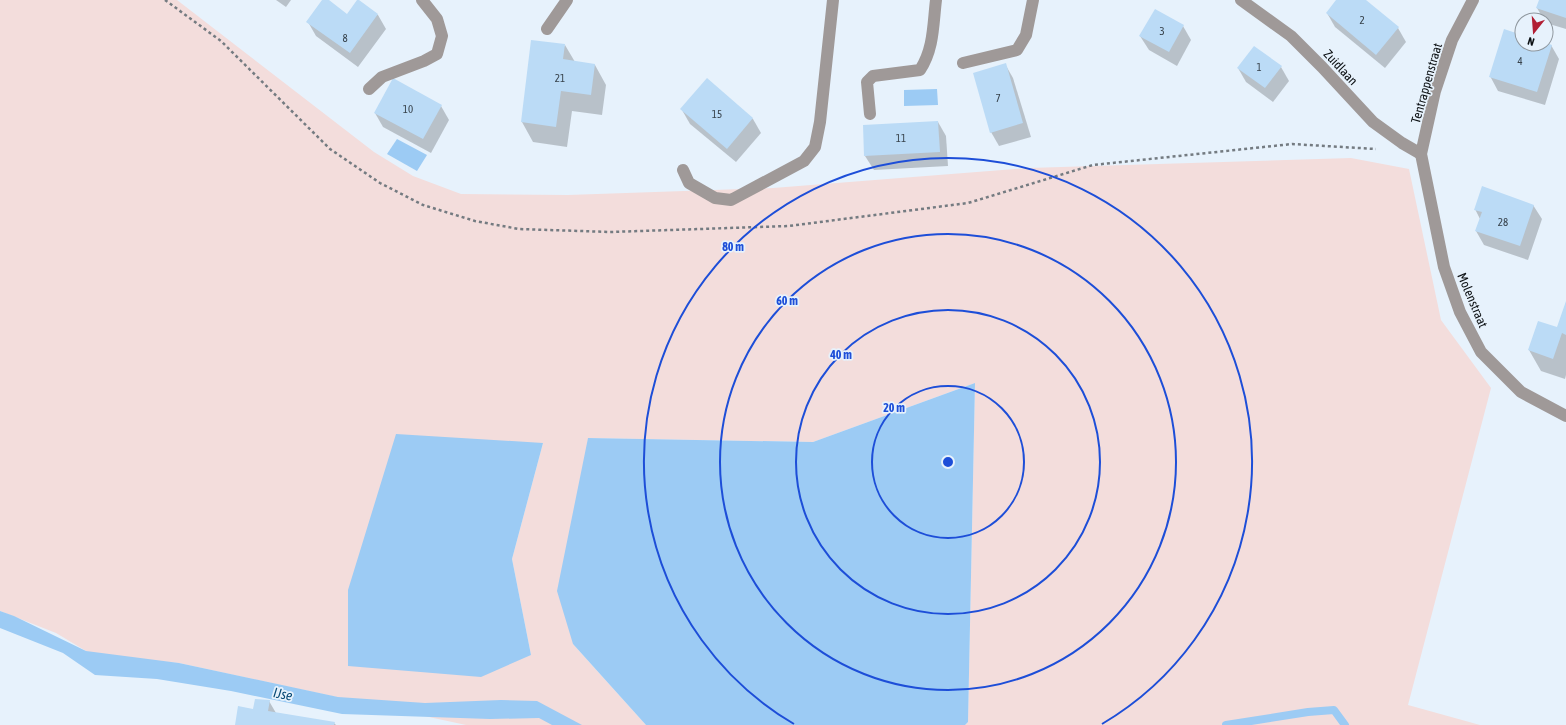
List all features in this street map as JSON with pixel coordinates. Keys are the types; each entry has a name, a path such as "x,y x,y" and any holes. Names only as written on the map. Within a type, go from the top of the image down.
{"street":[{"path":"369,89 382,77 424,62 437,54 442,36 437,19 422,0"},
{"path":"547,29 567,0"},
{"path":"683,170 689,183 714,198 731,200 804,161 815,147 820,122 833,0"},
{"path":"870,114 868,82 873,76 920,70 927,60 936,0"},
{"path":"963,63 1017,50 1026,35 1033,0"},
{"name":"Zuidlaan","path":"1241,0 1291,36 1373,122 1402,143 1421,154"},
{"name":"Tentrappenstraat","path":"1421,154 1435,91 1452,40 1473,0"},
{"name":"Molenstraat","path":"1421,154 1444,267 1460,312 1481,352 1521,392 1566,416"}],"shaded area":[{"path":"0,0 177,0 374,152 413,176 461,194 568,195 773,188 1029,168 1351,158 1409,169 1441,320 1491,388 1408,705 1480,725 965,725 968,722 975,383 813,442 588,438 573,644 646,725 466,725 179,663 99,656 86,651 56,633 0,611","holes":["543,443 512,559 531,655 349,666 348,590"]}],"water":[{"path":"937,89 938,105 904,106 904,90"},
{"path":"397,139 427,155 417,171 387,154"},
{"path":"975,383 968,722 965,725 646,725 573,644 557,591 588,438 813,442"},
{"path":"396,434 543,443 512,559 531,655 481,677 348,666 348,590"},
{"path":"0,611 14,616 86,651 179,663 338,697 425,703 501,700 537,701 582,725 552,725 539,718 490,719 342,714 231,691 157,679 95,675 63,653 0,628"}],"building":[{"path":"322,0 329,0 347,14 357,0 359,0 378,14 350,53 306,22"},
{"path":"1336,0 1366,0 1399,27 1376,55 1326,13"},
{"path":"1539,0 1566,0 1566,18 1554,14 1554,12 1548,12 1536,8"},
{"path":"1155,9 1184,25 1169,52 1139,36"},
{"path":"1504,29 1514,32 1514,52 1550,52 1537,92 1489,77"},
{"path":"531,40 565,44 563,59 595,64 591,95 561,91 556,127 521,122"},
{"path":"1254,46 1282,66 1265,88 1237,68"},
{"path":"1006,63 1023,123 990,133 973,73"},
{"path":"393,78 442,105 423,139 374,113"},
{"path":"707,78 753,118 727,149 680,109"},
{"path":"938,121 940,152 864,156 863,125"},
{"path":"1482,186 1534,205 1520,246 1475,231 1482,212 1474,210"},
{"path":"1566,301 1566,335 1562,333 1553,359 1528,350 1538,321 1557,327"},
{"path":"255,699 270,700 268,711 335,722 334,725 235,725 238,706 253,709"}],"waterway":[{"name":"IJse","path":"1226,725 1308,712 1334,710 1345,725"}]}
